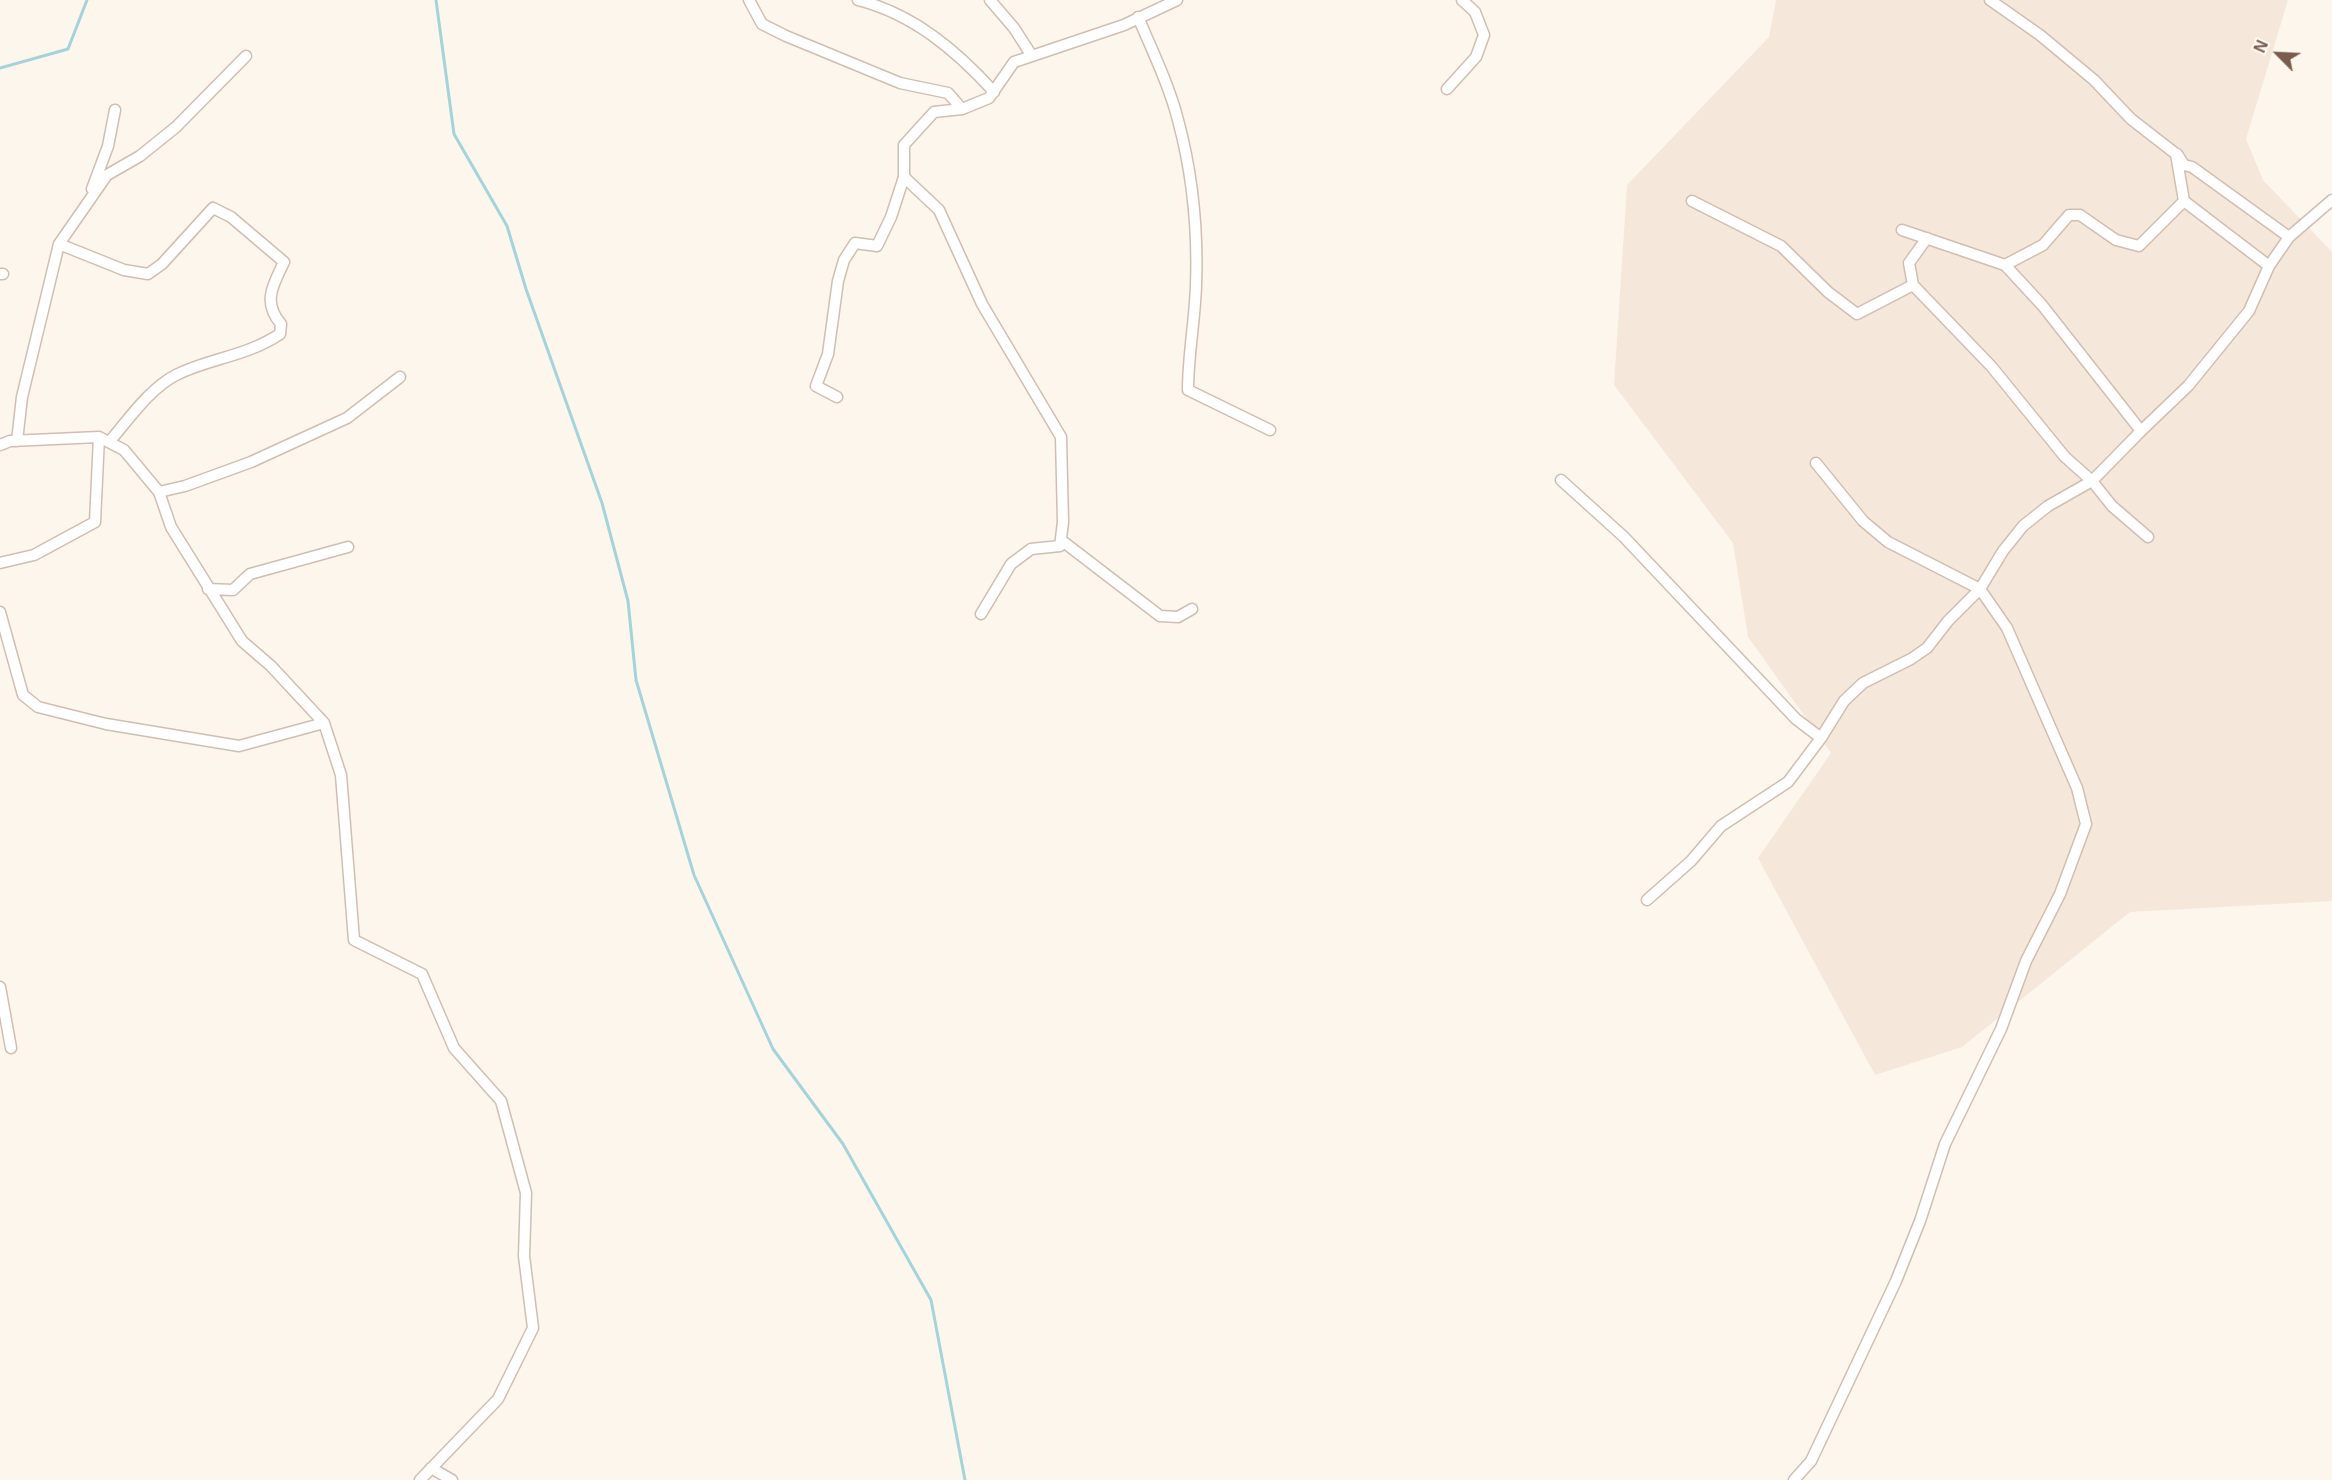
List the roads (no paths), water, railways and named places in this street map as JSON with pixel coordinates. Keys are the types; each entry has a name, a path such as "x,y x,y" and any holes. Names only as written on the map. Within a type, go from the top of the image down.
{"street":[{"path":"749,0 762,24 900,83 948,93 962,109"},
{"path":"858,0 893,11 924,29 971,67 994,92"},
{"path":"990,0 1014,28 1032,57"},
{"path":"837,397 816,386 828,354 830,325 844,260 855,243 877,246 891,217 904,177 904,145 916,129 934,112 962,109 989,98 1014,63 1124,25 1177,0"},
{"path":"1447,89 1476,57 1484,35 1475,12 1462,0"},
{"path":"1990,0 2040,35 2094,80 2131,119 2176,154 2184,165 2192,167 2289,237"},
{"path":"1138,17 1178,120 1189,182 1195,232 1196,284 1188,362 1188,390 1270,430"},
{"path":"17,441 22,397 59,244 107,175 140,156 176,127 246,56"},
{"path":"89,198 108,146 115,110"},
{"path":"2176,154 2184,201 2269,266"},
{"path":"904,177 939,210 982,304 1061,437 1060,546 1031,549 1011,564 981,614"},
{"path":"1647,900 1684,868 1721,826 1788,782 1821,738 1844,701 1863,683 1911,659 1927,648 1948,621 1980,589 2003,551 2023,526 2048,506 2092,481 2188,386 2249,311 2269,266 2289,237 2332,200"},
{"path":"1692,201 1781,246 1828,292 1857,314 1912,285"},
{"path":"2005,265 2043,245 2069,215 2080,215 2116,240 2139,246 2184,201"},
{"path":"59,244 124,270 148,274 162,264 213,208 231,217 284,262 269,299 272,313 280,324 280,334 266,344 175,376 157,388 110,441"},
{"path":"1902,230 2005,265 2042,305 2142,431"},
{"path":"1927,238 1909,263 1912,285 1990,366 2065,457 2092,481 2112,506 2148,537"},
{"path":"159,492 185,486 251,462 346,418 400,377"},
{"path":"0,563 34,555 95,522 99,437"},
{"path":"0,445 17,441 99,437 124,450 159,492 171,527 207,589 242,641 271,666 324,723 341,775 354,940 422,974 454,1048 501,1101 526,1193 524,1256 533,1328 498,1399 420,1480"},
{"path":"1794,1480 1811,1461 1896,1281 1920,1221 1945,1144 2001,1029 2026,961 2060,894 2085,834 2084,810 2077,789 2007,628 1980,589 1888,542 1863,521 1816,463"},
{"path":"1561,480 1624,537 1796,719 1821,738"},
{"path":"1061,540 1161,616 1178,617 1192,609"},
{"path":"207,589 233,590 250,574 348,547"},
{"path":"0,612 23,695 38,707 106,724 239,746 324,723"},
{"path":"0,987 11,1048"},
{"path":"431,1468 452,1480"}],"waterway":[{"path":"0,68 68,49 87,0"},
{"path":"436,0 454,134 507,226 526,289 602,503 628,601 636,680 694,875 773,1049 843,1144 931,1300 965,1480"}]}
